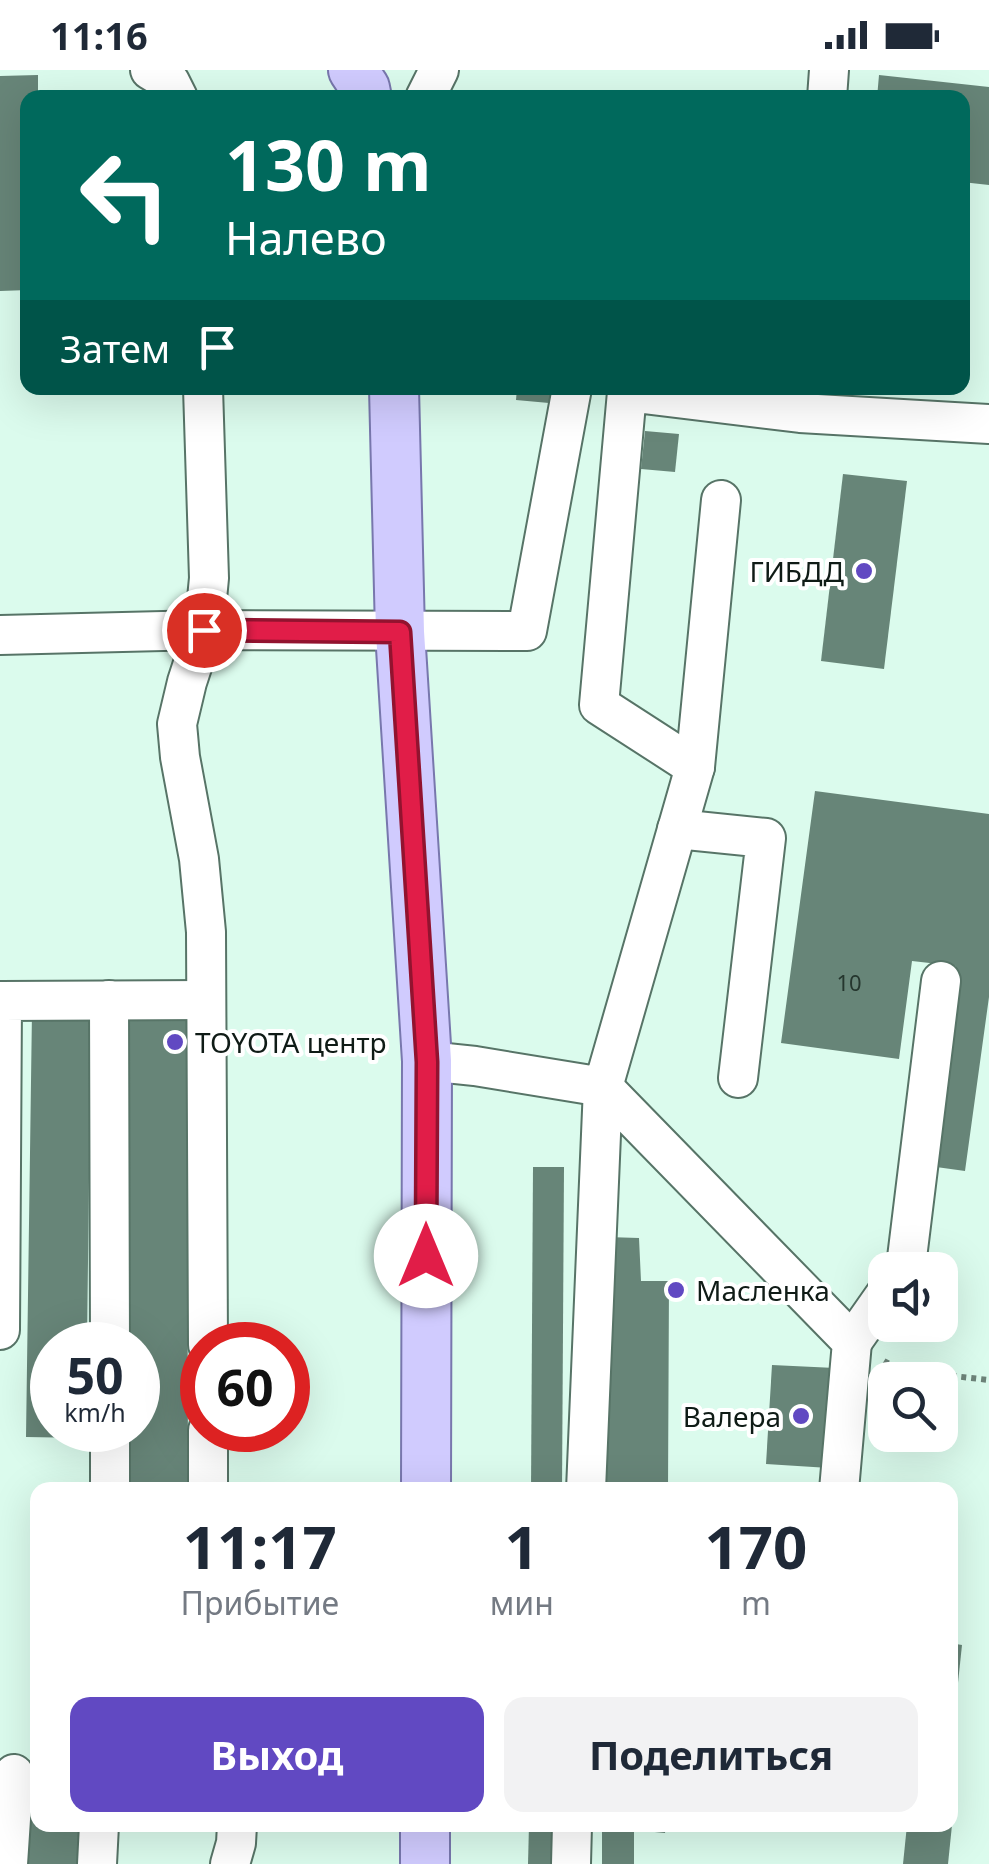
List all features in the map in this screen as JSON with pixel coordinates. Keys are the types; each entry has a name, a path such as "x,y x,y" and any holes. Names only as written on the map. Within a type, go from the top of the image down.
{"main road":[{"path":"394,395 400,632 427,1062 426,1482"},
{"path":"425,1832 425,1864"}],"street":[{"path":"150,70 170,82 174,90"},
{"path":"204,395 210,578 204,630 177,724 199,859 206,932 208,1322"},
{"path":"0,635 204,630 527,631 571,395"},
{"path":"627,395 600,705 695,767"},
{"path":"692,395 800,400 989,424"},
{"path":"586,1482 603,1087 695,767 721,500"},
{"path":"677,829 766,838 738,1078"},
{"path":"908,1252 940,981"},
{"path":"109,1000 110,1322"},
{"path":"0,1330 2,1001 206,1000"},
{"path":"427,1062 603,1087 852,1342"},
{"path":"840,1482 852,1342 868,1319"},
{"path":"110,1452 110,1482"},
{"path":"208,1452 208,1482"},
{"path":"8,1864 17,1774"},
{"path":"98,1864 99,1832"},
{"path":"230,1864 236,1832"},
{"path":"571,1864 572,1832"}],"path":[{"path":"852,1342 900,1370 989,1380"}],"building":[{"path":"38,75 38,90 20,90 20,290 0,291 0,76"},
{"path":"879,75 989,87 989,185 970,183 970,90 878,90"},
{"path":"516,395 561,395 560,404 516,400"},
{"path":"645,431 679,434 675,472 641,469"},
{"name":"ГИБДД","path":"843,474 907,481 884,669 821,661"},
{"path":"815,791 989,814 989,997 965,1171 929,1166 956,966 912,961 899,1059 781,1043"},
{"path":"32,1011 91,1012 87,1322 30,1322 30,1437 26,1437"},
{"path":"124,1016 187,1016 188,1322 180,1322 180,1452 188,1452 188,1482 125,1482 125,1452 160,1452 160,1322 125,1322"},
{"path":"533,1167 564,1167 562,1482 531,1482"},
{"path":"607,1237 639,1238 641,1281 669,1281 668,1482 605,1482"},
{"name":"Валера","path":"772,1365 835,1368 829,1468 766,1464"},
{"path":"958,1644 962,1645 958,1683"},
{"path":"19,1800 30,1800 30,1832 79,1832 77,1864 16,1864"},
{"path":"529,1832 559,1832 559,1864 528,1864"},
{"path":"602,1832 634,1832 634,1864 602,1864"},
{"path":"906,1832 951,1832 948,1864 903,1864"}],"place":[{"name":"ГИБДД","path":"864,571"},
{"name":"TOYOTA центр","path":"175,1042"},
{"name":"Масленка","path":"676,1290"},
{"name":"Валера","path":"801,1416"}],"route":[{"path":"204,630 400,632 427,1062 426,1256"}]}
